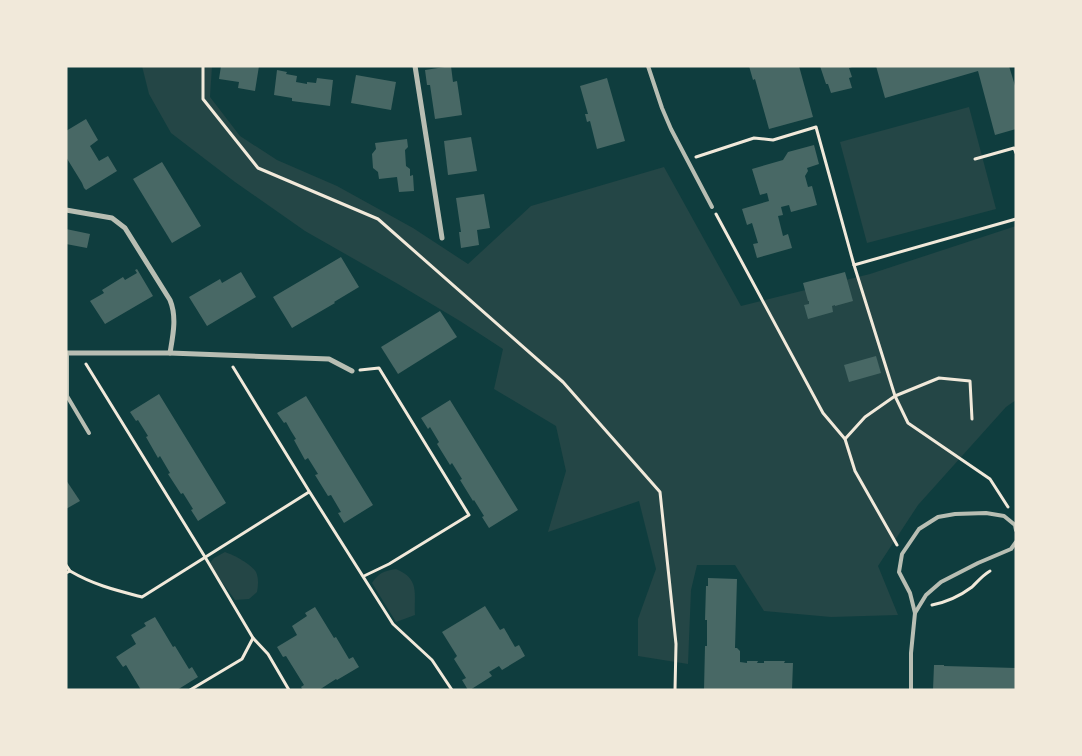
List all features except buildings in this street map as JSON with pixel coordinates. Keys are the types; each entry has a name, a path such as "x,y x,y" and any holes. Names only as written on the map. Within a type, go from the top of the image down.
{"street":[{"path":"415,66 442,238"},
{"path":"66,210 112,218 125,228 170,300 174,310 174,328 170,353"},
{"path":"67,353 170,353 329,360 352,371"}],"lane":[{"path":"648,66 668,122 712,206"},
{"path":"67,353 67,396 89,433"},
{"path":"911,690 911,653 915,613 910,593 899,572 902,554 920,529 938,517 955,514 1004,516 1015,525 1016,530"},
{"path":"915,613 926,595 941,582 1011,549 1016,542"}],"path":[{"path":"203,66 203,99 258,168 378,218 563,382 660,492 676,644 675,690"},
{"path":"688,160 754,138 773,140 816,127 854,265 895,396 908,423 990,479 1011,512"},
{"path":"976,159 1014,148 1016,153"},
{"path":"712,206 788,351 823,413 845,439 855,472 902,554"},
{"path":"854,265 1016,219"},
{"path":"79,354 253,638 268,654 289,690"},
{"path":"226,355 392,624 432,660 452,690"},
{"path":"352,371 380,368 469,515 389,564 364,576"},
{"path":"845,439 865,417 895,396 939,378 970,381 972,419"},
{"path":"66,565 68,572 85,580 142,597 309,492"},
{"path":"918,608 955,599 993,569"},
{"path":"190,690 242,658 253,638"}],"shaded area":[{"path":"142,66 212,66 210,97 240,136 277,160 337,186 413,228 468,264 531,206 664,167 741,306 870,274 1016,226 1016,400 1006,407 918,505 878,566 898,615 831,617 764,611 735,565 697,565 691,590 688,664 638,656 638,619 656,569 639,501 548,532 566,471 556,426 494,389 503,349 398,284 305,231 235,182 171,133 149,94"},
{"path":"969,107 996,209 867,243 840,142"},
{"path":"225,552 242,560 256,572 258,580 257,592 249,599 235,600 209,564 214,558"},
{"path":"396,569 409,577 412,582 415,593 415,615 396,622 372,583 382,573"}]}
